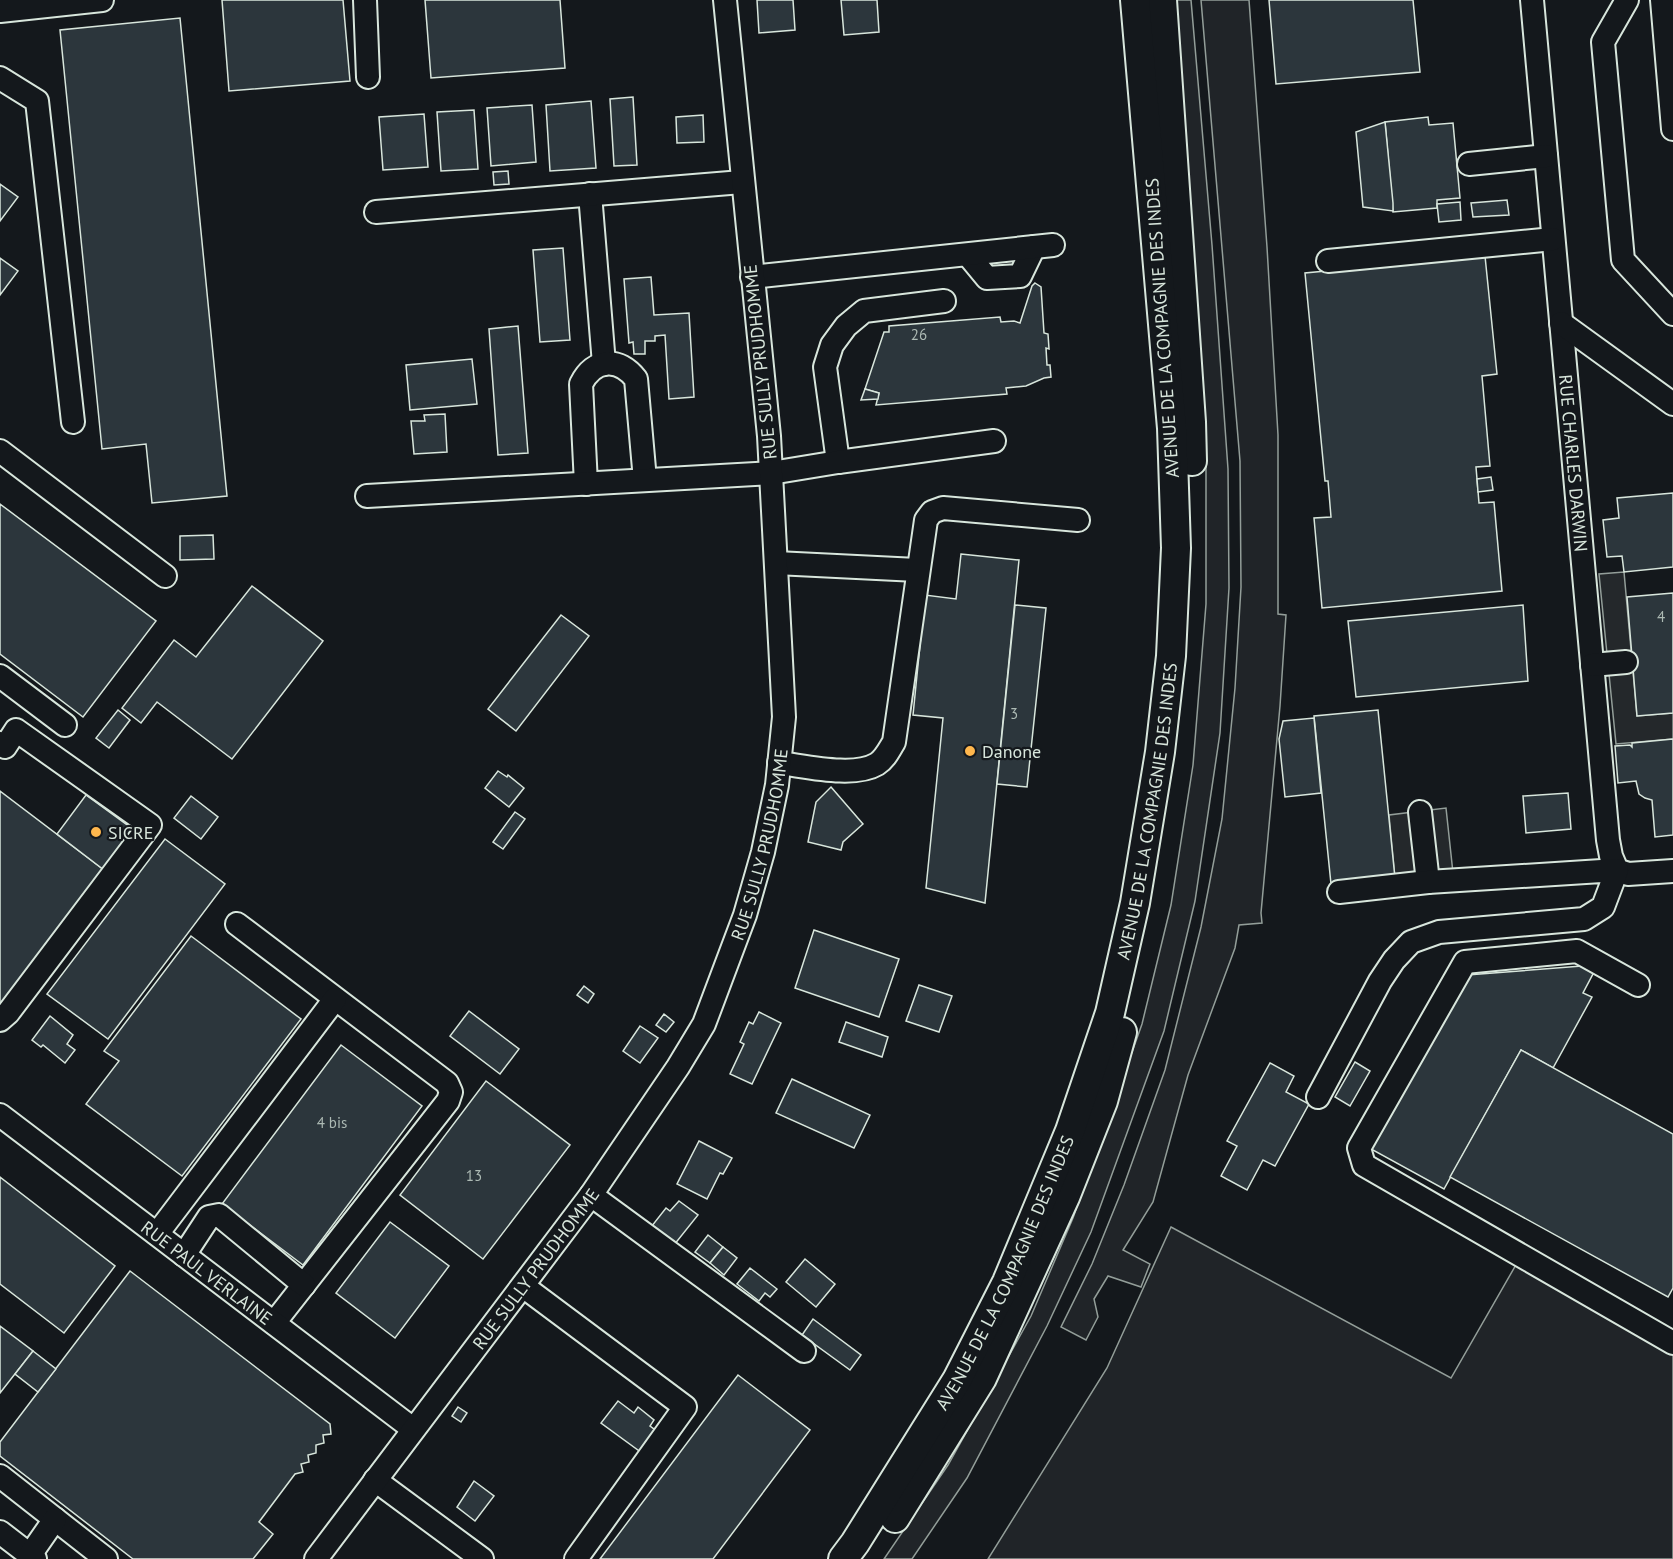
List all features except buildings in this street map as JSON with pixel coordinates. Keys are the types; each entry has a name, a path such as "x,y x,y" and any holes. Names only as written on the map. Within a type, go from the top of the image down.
{"main road":[{"name":"AVENUE DE LA COMPAGNIE DES INDES","path":"843,1559 855,1544 957,1380 1007,1282 1070,1131 1110,1013 1135,903 1160,752 1172,656 1176,548 1171,417 1135,0"},
{"name":"AVENUE DE LA COMPAGNIE DES INDES","path":"866,1559 885,1533 982,1378 1065,1197 1103,1101 1127,1017 1163,847 1187,682 1193,596 1193,530 1191,422 1162,0"}],"street":[{"path":"0,11 102,0"},
{"path":"365,0 368,77"},
{"name":"RUE SULLY PRUDHOMME","path":"316,1559 591,1195 648,1114 704,1024 745,915 763,852 777,785 784,717 769,436 725,0"},
{"name":"AVENUE DE LA COMPAGNIE DES INDES","path":"857,1559 927,1451 982,1358 1076,1147 1101,1075 1128,974 1158,824 1182,639 1186,536 1176,349 1148,0"},
{"name":"RUE CHARLES DARWIN","path":"1532,0 1608,840 1617,870"},
{"path":"1627,0 1603,42 1623,260 1673,314"},
{"path":"1662,0 1673,129"},
{"path":"0,78 37,101 73,422"},
{"path":"1469,164 1546,156"},
{"path":"376,212 742,182"},
{"path":"590,194 604,364"},
{"path":"1328,261 1553,239"},
{"path":"752,277 1043,246"},
{"path":"838,462 825,367 832,345 846,326 864,311 944,301"},
{"path":"1561,323 1673,404"},
{"path":"586,484 581,384 586,374 594,367 613,363 622,366 636,379 645,480"},
{"path":"367,496 771,473 994,441"},
{"path":"0,451 165,576"},
{"path":"779,763 852,771 872,766 887,754 894,742 918,570 928,516 943,508 1078,520"},
{"path":"776,563 918,570"},
{"path":"1592,665 1626,662"},
{"path":"0,676 65,725"},
{"path":"0,743 5,747 16,730 150,825 8,1013 0,1020"},
{"path":"1420,812 1428,882"},
{"path":"1339,892 1428,882 1617,870 1628,874 1673,871"},
{"path":"1318,1097 1380,981 1394,960 1411,942 1439,932 1584,919 1603,907 1617,870"},
{"path":"237,924 447,1083 451,1092 441,1110 274,1323"},
{"path":"1638,985 1577,951 1465,962 1359,1148 1364,1165 1673,1343"},
{"path":"157,1234 335,999"},
{"name":"RUE PAUL VERLAINE","path":"0,1115 413,1429"},
{"path":"591,1195 804,1351"},
{"path":"184,1255 209,1217 219,1215 304,1285"},
{"path":"523,1286 685,1407 576,1559"},
{"path":"0,1476 106,1559"},
{"path":"375,1480 482,1559"},
{"path":"0,1532 33,1557 55,1519"}],"shaded area":[{"path":"1172,0 1191,0 1228,469 1229,588 1220,733 1195,901 1164,1031 1091,1232 1047,1326 967,1478 912,1559 884,1559 948,1465 1031,1316 1073,1218 1142,1024 1171,905 1193,765 1206,604 1206,467"},
{"path":"1201,0 1249,0 1267,247 1278,435 1278,614 1286,615 1262,923 1239,925 1235,948 1188,1075 1153,1202 1123,1250 1150,1264 1141,1287 1108,1276 1094,1299 1098,1317 1086,1340 1061,1327 1092,1264 1124,1185 1165,1070 1201,927 1222,819 1235,688 1241,587 1240,461"},
{"path":"1624,572 1637,716 1673,713 1673,739 1616,744 1599,574"},
{"path":"1446,808 1453,873 1395,878 1389,815"},
{"path":"1171,1227 1451,1378 1517,1263 1673,1350 1673,1559 988,1559 1107,1368"}],"place":[{"name":"Danone","path":"970,751"},
{"name":"SICRE","path":"96,832"}]}
